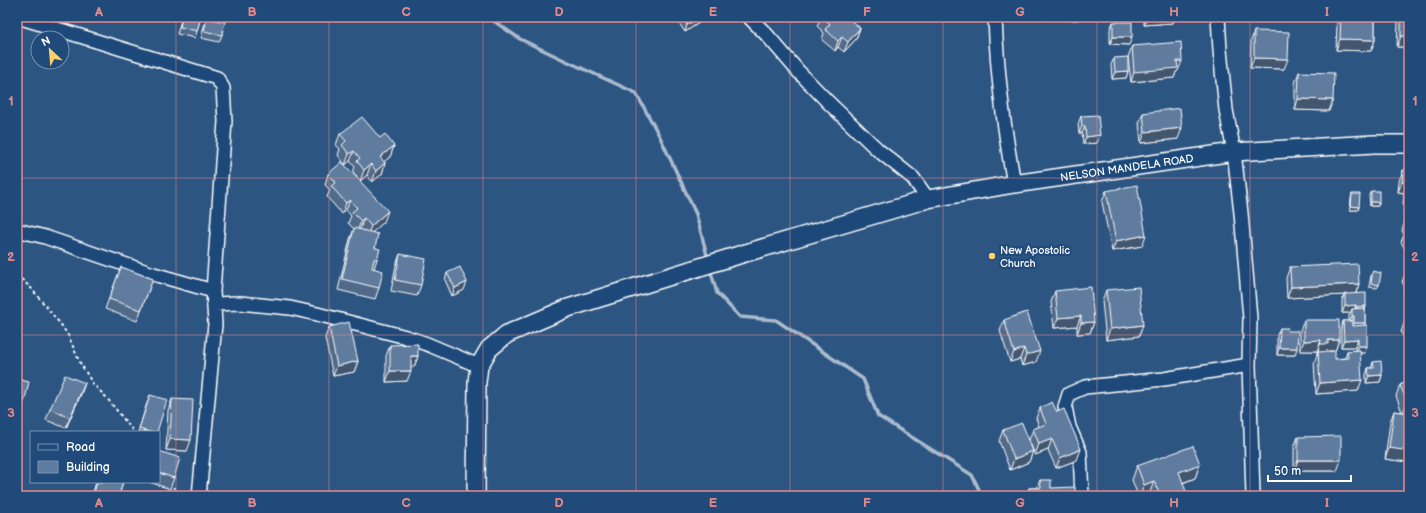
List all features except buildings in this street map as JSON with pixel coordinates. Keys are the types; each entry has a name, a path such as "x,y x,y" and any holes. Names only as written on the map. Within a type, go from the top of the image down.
{"street":[{"path":"18,17 217,78 223,88 224,121 213,297 215,324 200,496"},
{"path":"749,17 828,102 878,150 913,178 928,199"},
{"path":"996,17 996,46 1000,90 1014,184"},
{"path":"1218,17 1226,110 1234,152 1241,213 1250,318 1249,365 1253,496"},
{"name":"NELSON MANDELA ROAD","path":"479,366 488,349 507,334 568,308 742,254 928,199 1014,184 1234,152 1374,144 1409,144"},
{"path":"17,230 45,237 150,273 213,297 240,303 290,308 406,337 479,366 477,382 476,496"},
{"path":"1082,496 1080,452 1069,427 1065,408 1069,394 1085,387 1164,379 1249,365"}],"path":[{"path":"17,275 31,288 62,326 69,337 79,361 93,384 106,397 133,431"},
{"path":"168,479 179,496"}],"waterway":[{"path":"488,17 520,39 636,93 660,137 696,214 708,259"},
{"path":"710,269 717,293 740,317 776,320 863,379 878,416 972,475 982,496"}],"place":[{"name":"New Apostolic Church","path":"992,256"}]}
